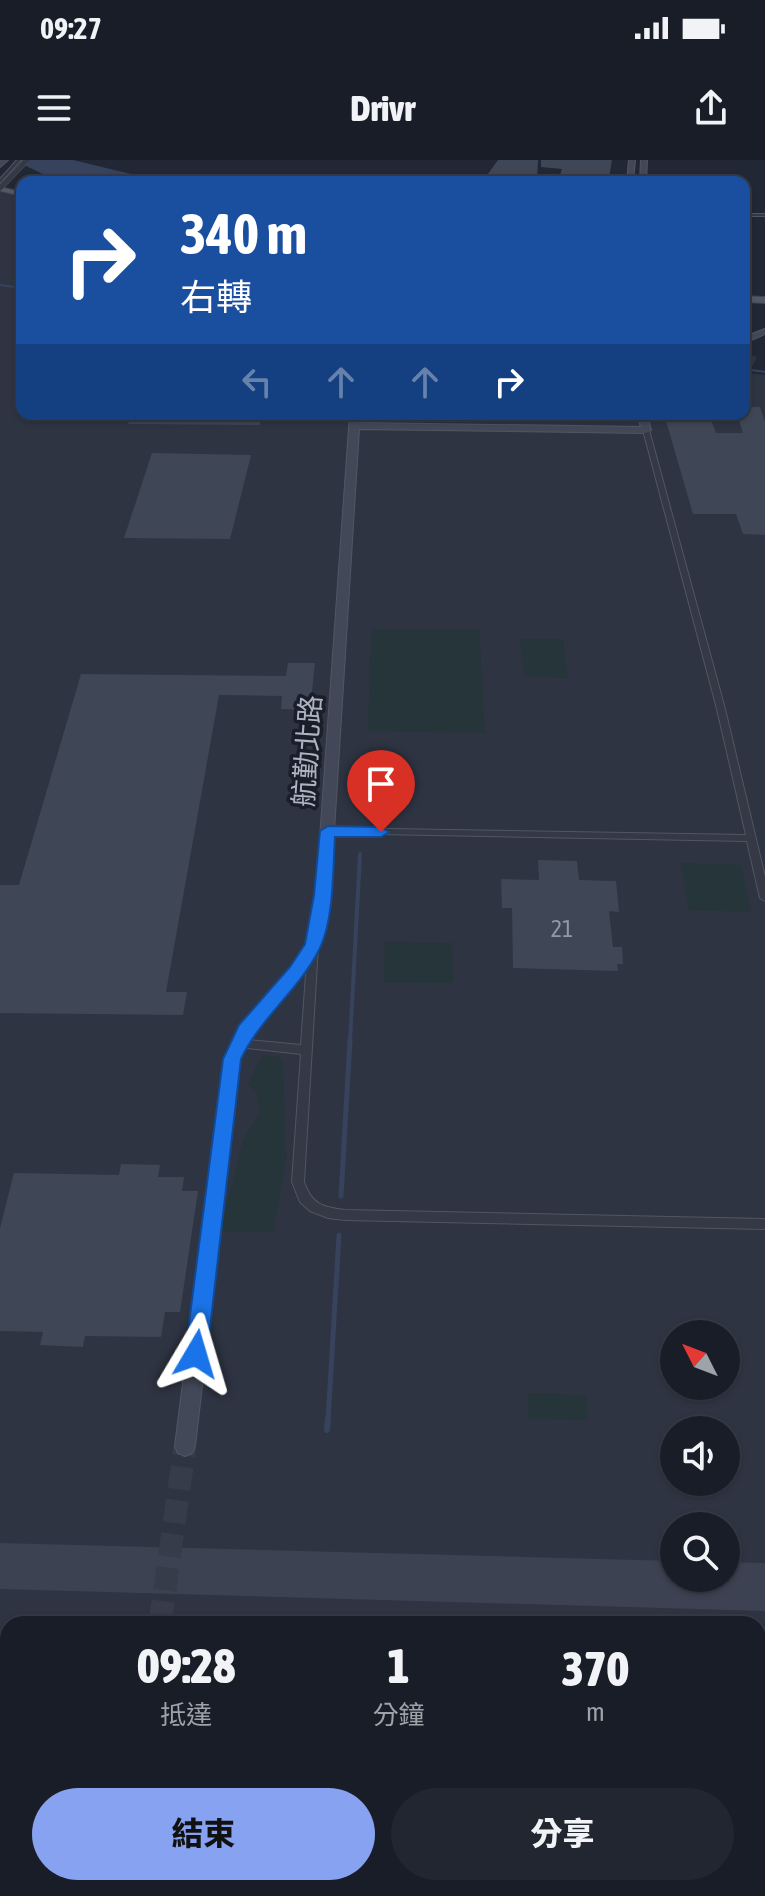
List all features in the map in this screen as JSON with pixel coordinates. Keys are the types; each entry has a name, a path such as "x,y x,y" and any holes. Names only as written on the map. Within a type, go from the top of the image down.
{"street":[{"path":"2,186 19,160"},
{"path":"2,186 27,160"},
{"path":"355,420 646,430"},
{"name":"航勤北路","path":"185,1446 232,1059 246,1030 296,972 313,945 323,895 355,420"},
{"path":"644,420 721,709 765,898"},
{"path":"328,831 750,838"},
{"path":"313,945 298,1182 302,1199 318,1211 345,1215 765,1224"},
{"path":"239,1043 304,1050"}],"shaded area":[{"path":"0,190 16,194 16,420 750,420 750,373 765,375 765,1616 0,1616"},
{"path":"750,354 757,357 750,371"},
{"path":"371,629 479,630 485,733 368,731"},
{"path":"520,639 563,639 568,678 524,677"},
{"path":"681,863 741,865 751,912 689,910"},
{"path":"385,942 452,943 453,983 384,982"},
{"path":"262,1055 279,1057 283,1063 286,1161 273,1232 220,1231 243,1141 259,1113 257,1092 248,1085"},
{"path":"528,1393 586,1395 588,1420 529,1419"}],"water":[{"path":"14,160 73,160 144,176 47,176"}],"building":[{"path":"498,160 538,160 537,176 486,176"},
{"path":"541,160 612,160 609,176 560,175 562,169 541,167"},
{"path":"750,407 760,407 765,422 765,535 743,534 736,514 693,514 666,420 711,420 716,433 743,433 739,420 750,420"},
{"path":"130,420 261,420 260,425 128,424"},
{"path":"152,453 251,455 230,539 124,538"},
{"path":"288,663 315,663 310,710 281,709 282,696 219,695 166,992 187,992 183,1015 0,1013 0,885 19,885 81,674 286,676"},
{"path":"538,860 577,861 579,880 616,881 619,912 609,911 613,947 622,947 623,964 617,964 618,971 513,968 512,908 502,908 501,879 539,880"},
{"path":"121,1164 160,1165 158,1177 184,1177 182,1191 198,1191 180,1312 165,1312 161,1337 85,1336 83,1347 40,1345 43,1332 0,1331 0,1228 14,1173 119,1175"}],"waterway":[{"path":"0,285 16,287"},
{"path":"751,370 765,372"},
{"path":"350,1042 360,854"},
{"path":"341,1196 350,1040"},
{"path":"328,1420 339,1235"},
{"path":"327,1430 328,1418"}],"taxiway":[{"path":"0,1566 765,1587"}],"tunnel":[{"path":"161,1616 185,1446"}],"route":[{"path":"196,1354 232,1059 246,1030 296,972 313,945 323,895 328,831 381,832"}]}
